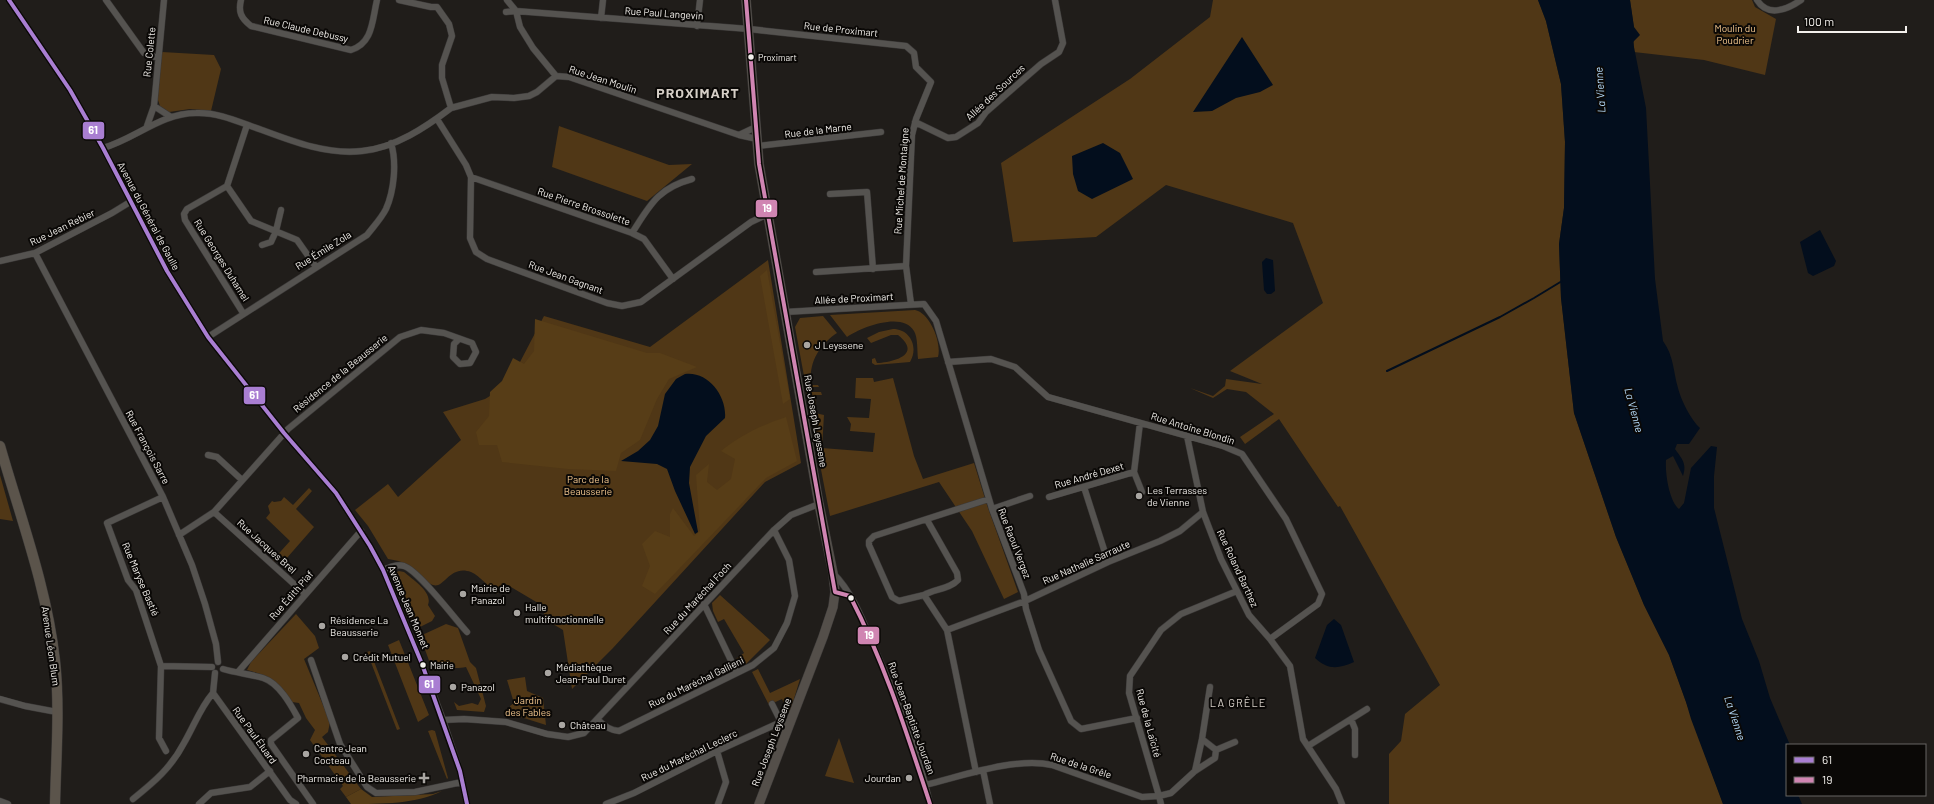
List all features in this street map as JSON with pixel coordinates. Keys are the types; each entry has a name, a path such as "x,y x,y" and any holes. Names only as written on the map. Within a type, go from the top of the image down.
{"main road":[{"name":"Avenue Léon Blum","path":"0,446 49,622 55,661 57,712 55,804"}],"street":[{"name":"Avenue du Général de Gaulle","path":"9,0 70,90 103,148 167,271 208,337 284,433"},
{"path":"106,0 144,53 158,58"},
{"name":"Rue Colette","path":"147,126 154,106 164,0"},
{"name":"Rue Claude Debussy","path":"241,0 239,8 242,19 251,26 351,50 361,47 368,39 377,0"},
{"path":"399,0 430,8 437,7 449,24 452,36 442,65 442,78 451,108"},
{"path":"507,0 516,11"},
{"path":"601,18 603,0"},
{"path":"697,26 700,0"},
{"name":"Rue Joseph Leyssene","path":"746,0 757,143 819,504 834,573 835,592 833,607 823,637 785,723 759,804"},
{"name":"Allée des Sources","path":"915,122 948,138 956,137 978,123 986,112 1041,64 1059,52 1063,43 1056,0"},
{"path":"1757,0 1766,10 1775,11 1789,8 1802,0"},
{"name":"Rue Paul Langevin","path":"506,12 516,11 749,29"},
{"name":"Rue Jean Moulin","path":"516,11 520,28 533,48 556,76 569,76 757,143"},
{"name":"Rue de Proximart","path":"749,29 906,46 914,53 916,67"},
{"name":"Rue Michel de Montaigne","path":"911,304 906,266 912,135 915,122 931,82 916,67"},
{"path":"103,148 147,126 171,117 196,112 226,117 300,144 329,150 363,151 391,143 411,134 451,108 492,97 514,98 529,96 537,92 556,76"},
{"path":"154,106 171,117"},
{"name":"Rue Jean Gagnant","path":"437,118 466,165 471,177 470,238 476,252 487,259 607,303 622,306 641,302 751,222 768,214"},
{"path":"248,125 227,186 251,221 298,240 316,267"},
{"path":"738,135 756,127"},
{"name":"Rue de la Marne","path":"757,143 881,132"},
{"name":"Rue Émile Zola","path":"208,337 243,312 367,235 385,210 390,195 394,156 391,143"},
{"name":"Rue Pierre Brossolette","path":"471,177 632,232 644,239 673,279"},
{"path":"632,232 655,198 676,183 692,179"},
{"name":"Rue Georges Duhamel","path":"227,186 187,209 184,214 185,220 243,312"},
{"path":"830,194 866,192 873,268"},
{"name":"Rue Jean Rebier","path":"0,261 35,253 112,214 130,202"},
{"path":"262,245 271,242 276,231 281,210"},
{"name":"Rue François Sarre","path":"35,253 163,498 206,604 216,644 218,662"},
{"path":"816,272 906,266"},
{"name":"Allée de Proximart","path":"785,312 924,304"},
{"name":"Rue Raoul Vergez","path":"924,304 936,321 992,509 1024,594 1026,610 1039,650 1071,720 1081,729 1137,718"},
{"name":"Résidence de la Beausserie","path":"179,535 214,512 284,433 400,338 421,330 444,334 458,340"},
{"name":"Rue Antoine Blondin","path":"948,362 991,359 1015,367 1048,397 1223,446 1242,454 1286,519 1322,594 1318,604 1270,639"},
{"name":"Rue André Dexet","path":"1140,423 1134,472 1142,492"},
{"name":"Avenue Jean Monnet","path":"284,433 336,493 361,531 383,570 443,720 468,804"},
{"name":"Rue Roland Barthez","path":"1187,436 1203,512 1221,559 1249,615 1270,639 1290,666 1303,739 1336,789 1342,804"},
{"path":"208,455 217,457 242,480"},
{"name":"Rue André Dexet","path":"1049,497 1134,472"},
{"path":"1084,487 1108,562"},
{"path":"992,509 1030,496"},
{"name":"Rue Maryse Bastié","path":"163,498 107,523 128,580 136,590 161,666 159,738 166,751"},
{"path":"927,520 956,573 958,580 954,585 931,591 924,595 898,601 892,597 869,545 869,541 874,536 989,499"},
{"name":"Rue du Maréchal Foch","path":"443,720 464,719 506,722 547,734 568,737 584,733 598,720 774,530 791,515 819,504"},
{"name":"Rue Jacques Brel","path":"214,512 305,594"},
{"name":"Rue Nathalie Sarraute","path":"947,630 1025,601 1108,562 1180,531 1203,512"},
{"name":"Rue du Maréchal Gallieni","path":"598,720 606,727 619,731 753,665 774,648 787,623 795,596 789,560 774,530"},
{"name":"Rue Édith Piaf","path":"238,672 361,531"},
{"path":"383,570 395,566 404,566 410,569 467,632"},
{"name":"Rue Jean-Baptiste Jourdan","path":"834,573 845,584 869,633 894,690 930,804"},
{"name":"Rue de la Laïcité","path":"1159,796 1129,693 1130,676 1161,630 1181,614 1236,591"},
{"path":"835,592 850,596"},
{"path":"924,595 944,623 947,630 976,772"},
{"path":"704,604 737,673"},
{"path":"311,660 340,744 367,788 376,792 416,792 462,782"},
{"path":"132,799 159,779 166,770 184,744 205,702 213,693 213,664 218,662 222,664 223,669"},
{"path":"161,666 214,670 221,672 223,669 264,678 272,683 298,718 271,740 271,744 313,804"},
{"path":"1195,771 1202,739 1210,687"},
{"name":"Rue Paul Éluard","path":"213,693 290,800 296,804"},
{"path":"0,699 57,712"},
{"path":"772,704 785,723"},
{"path":"1308,746 1367,709"},
{"path":"1351,719 1355,729 1355,755"},
{"name":"Rue du Maréchal Leclerc","path":"606,804 618,802 717,751 785,723"},
{"path":"1202,739 1216,750"},
{"name":"Rue de la Grêle","path":"925,785 983,770 1037,762 1052,765 1142,797 1159,796 1171,793 1195,771 1215,758 1216,750 1235,742"},
{"path":"717,751 726,782 718,804"},
{"path":"983,770 990,804"},
{"path":"199,804 211,793 250,787 270,771"},
{"path":"1159,796 1162,804"},
{"path":"0,801 8,804"}],"green space":[{"path":"1213,0 1538,0 1546,21 1561,84 1565,142 1564,208 1559,244 1561,298 1574,413 1616,537 1644,605 1669,655 1723,804 1389,804 1389,754 1401,741 1405,714 1440,685 1340,506 1338,507 1279,419 1245,444 1240,437 1274,414 1246,392 1227,389 1213,398 1190,388 1213,396 1225,386 1226,379 1262,384 1230,371 1323,303 1293,223 1166,185 1096,237 1013,242 1001,163 1130,79 1210,17"},
{"name":"Moulin du Poudrier","path":"1630,0 1752,0 1755,7 1776,19 1765,75 1704,60 1634,52 1634,28"},
{"path":"162,52 214,55 221,69 211,111 190,109 169,112 160,106 157,97"},
{"path":"559,126 669,165 692,164 647,201 552,167"},
{"name":"Parc de la Beausserie","path":"768,260 801,463 765,482 613,648 572,689 563,630 548,621 538,603 504,583 497,594 478,576 464,570 453,574 441,584 433,585 407,565 399,561 388,559 368,526 355,510 388,484 398,497 461,440 443,412 485,399 508,385 544,316 650,347"},
{"path":"915,310 920,312 930,322 934,329 939,351 938,357 918,359 917,341 914,331 909,325 892,321 871,325 847,337 830,315"},
{"path":"823,316 837,333 820,349 813,362 811,370 812,385 818,385 819,387 806,387 795,327 800,318"},
{"path":"893,329 904,332 911,340 914,351 910,362 875,365 872,363 872,359 875,358 877,363 891,361 903,356 907,352 908,348 905,342 898,335 891,335 871,343 867,338 879,332"},
{"path":"856,378 873,378 874,382 893,378 914,456 923,479 974,463 987,505 1018,592 1004,599 972,531 939,482 830,516 806,392 821,392 822,395 816,395 815,413 824,415 822,448 873,452 875,433 850,431 851,424 847,417 869,418 871,399 855,398"},
{"path":"0,475 13,521 0,519"},
{"path":"309,488 312,491 296,509 314,527 286,559 282,556 276,562 273,560 290,541 266,518 270,513 268,506 272,501 281,501 284,497 293,505"},
{"path":"399,571 404,572 425,591 428,595 428,605 435,616 432,621 416,629 394,577 395,573"},
{"path":"720,595 770,640 746,664 741,664 736,659 744,653 724,619 718,622 713,611 712,603"},
{"path":"296,614 315,636 319,648 304,659 330,722 328,732 322,737 361,789 346,797 340,789 343,786 310,740 315,730 306,718 299,703 292,702 282,689 273,681 262,675 247,670 251,662"},
{"path":"446,624 458,628 470,662 476,668 486,706 484,712 457,710 454,702 459,706 472,703 478,705 481,699 466,667 453,668 431,666 420,636"},
{"path":"399,640 429,715 418,722 388,645"},
{"path":"370,651 400,729 397,730 367,652"},
{"path":"758,669 770,693 800,679 790,712 781,714 788,711 782,699 769,705 752,672"},
{"name":"Jardin des Fables","path":"525,677 527,691 543,698 546,725 511,714 510,706 514,703 507,680"},
{"path":"428,731 435,731 448,778 447,779"},
{"path":"839,738 854,783 825,776"}],"shaded area":[{"path":"767,270 790,399 783,404 760,276"},
{"path":"535,319 647,353 660,353 697,367 669,379 657,399 640,440 621,453 616,471 568,469 502,462 497,445 479,445 476,432 489,416 490,392 502,381 513,358 524,364 534,351"},
{"path":"786,417 797,461 766,478 655,594 642,586 650,566 642,544 655,531 670,537 670,514 673,508 694,536 700,531 696,475 709,464 707,482 717,490 731,479 735,459 721,451 752,431"},
{"path":"361,789 372,797 433,794 442,791 421,799 410,801 351,804 346,797"}],"water":[{"name":"La Vienne","path":"1538,0 1630,0 1634,27 1640,35 1633,42 1646,108 1655,279 1663,341 1671,358 1681,398 1690,415 1700,428 1689,444 1677,444 1675,449 1684,464 1683,476 1673,456 1666,460 1668,486 1673,500 1679,509 1684,503 1691,468 1711,446 1717,447 1714,476 1714,508 1742,619 1759,661 1770,698 1790,744 1786,744 1786,796 1798,796 1802,804 1723,804 1669,655 1644,605 1616,537 1574,413 1561,298 1559,244 1564,208 1565,142 1561,84 1546,21"},
{"path":"1242,37 1273,85 1260,92 1236,98 1212,111 1193,112"},
{"path":"1103,143 1120,153 1133,179 1092,199 1078,191 1073,174 1072,156"},
{"path":"1820,230 1836,261 1834,266 1813,276 1808,273 1800,242"},
{"path":"1266,258 1273,260 1275,291 1271,294 1267,294 1264,290 1262,262"},
{"path":"685,374 693,374 708,381 719,394 723,401 725,410 725,418 706,436 690,467 689,483 698,532 695,534 675,491 667,469 657,464 621,461 638,451 650,440 658,426 665,394 676,379"},
{"path":"1334,619 1341,625 1354,662 1338,667 1324,665 1315,658 1327,625"}],"waterway":[{"path":"1387,371 1500,317 1562,281"}],"transit line":[{"name":"61","path":"9,0 70,90 103,148 167,271 208,337 284,433 336,493 370,546 383,570 422,664 460,771 467,804"},
{"name":"19","path":"746,0 759,164 835,592 850,596 863,621 894,698 930,804"}],"place":[{"name":"Proximart","path":"751,57"},
{"name":"J Leyssene","path":"807,345"},
{"name":"Les Terrasses de Vienne","path":"1139,496"},
{"name":"Mairie de Panazol","path":"463,594"},
{"name":"Halle multifonctionnelle","path":"517,613"},
{"name":"Résidence La Beausserie","path":"322,626"},
{"name":"Crédit Mutuel","path":"345,657"},
{"name":"Mairie","path":"423,665"},
{"name":"Médiathèque Jean-Paul Duret","path":"548,673"},
{"name":"Panazol","path":"453,687"},
{"name":"Château","path":"562,725"},
{"name":"Centre Jean Cocteau","path":"306,754"},
{"name":"Pharmacie de la Beausserie","path":"424,778"},
{"name":"Jourdan","path":"909,778"}],"district":[{"name":"PROXIMART","path":"698,93"},
{"name":"LA GRÊLE","path":"1238,703"}]}
